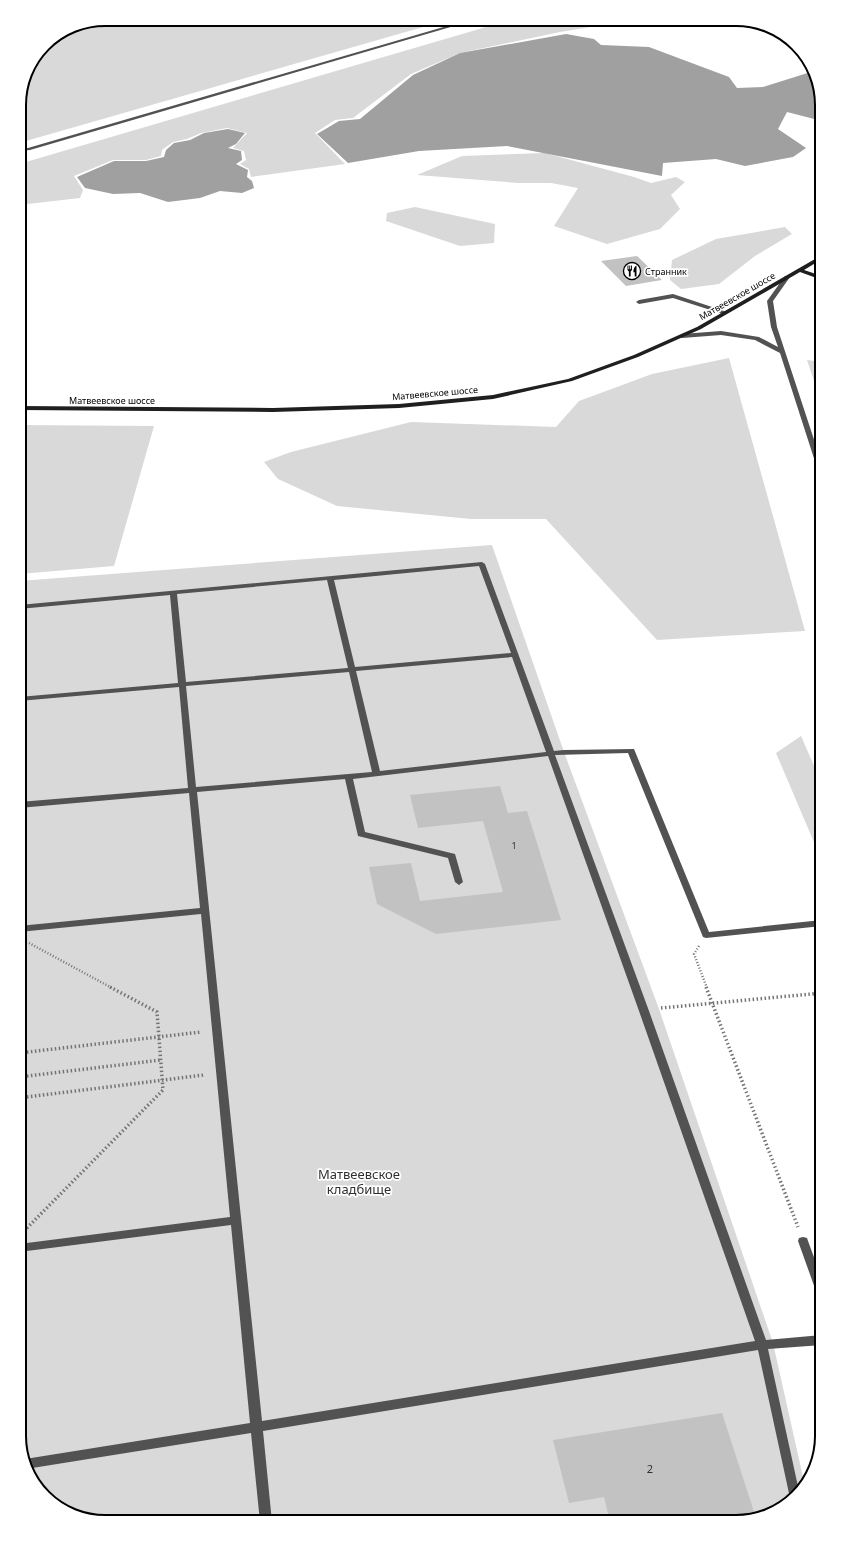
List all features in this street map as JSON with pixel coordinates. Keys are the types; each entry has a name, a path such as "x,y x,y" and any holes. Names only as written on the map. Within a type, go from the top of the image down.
{"main road":[{"name":"Матвеевское шоссе","path":"26,408 273,410 399,406 494,397 570,380 636,356 682,336 815,261"},
{"path":"800,270 815,275"}],"street":[{"path":"26,149 452,26"},
{"path":"788,277 770,301 774,327 815,453"},
{"path":"639,302 673,296 725,313"},
{"path":"682,336 721,333 756,338 782,352"},
{"path":"26,606 482,564 644,1011 762,1345 793,1491"},
{"path":"330,578 377,774"},
{"path":"173,593 265,1515"},
{"path":"26,698 515,655"},
{"path":"26,804 377,774 564,752 631,751 706,935 815,924"},
{"path":"348,776 361,834 452,856 459,882"},
{"path":"26,928 204,911"},
{"path":"26,1247 236,1220"},
{"path":"803,1240 815,1274"},
{"path":"31,1463 762,1345 815,1341"}],"path":[{"path":"706,935 694,954 803,1240"},
{"path":"26,942 157,1012 163,1090 26,1228"},
{"path":"644,1011 815,994"},
{"path":"26,1052 217,1030"},
{"path":"26,1076 161,1060"},
{"path":"26,1097 221,1074"}],"green space":[{"path":"105,26 427,26 26,141 26,100 29,84 34,70 42,57 57,42 75,32 84,29"},
{"path":"489,26 597,26 560,32 460,53 411,74 353,118 335,120 315,133 345,164 251,177 249,169 240,164 246,160 244,151 233,148 247,133 227,128 201,133 187,139 173,142 162,150 161,156 146,160 113,160 74,176 83,190 80,198 26,204 26,162"},
{"path":"545,153 651,183 676,177 685,182 671,195 680,209 660,229 607,244 554,226 578,188 551,183 519,183 417,175 462,156"},
{"path":"415,207 495,224 494,243 460,246 386,221 387,213"},
{"path":"785,227 792,234 755,256 719,284 681,289 670,280 672,260 716,239"},
{"path":"729,358 805,631 657,640 546,519 471,519 337,506 278,479 264,462 291,452 411,422 556,427 579,401 652,374"},
{"path":"807,360 815,361 815,384"},
{"path":"26,425 154,426 114,566 26,573"},
{"name":"Матвеевское кладбище","path":"492,545 564,752 659,1009 773,1343 803,1478 792,1492 784,1499 761,1511 741,1515 100,1515 84,1512 65,1504 57,1499 42,1484 30,1461 26,1441 26,580"},
{"path":"801,736 815,768 815,845 776,753"}],"shaded area":[{"path":"566,34 594,39 601,45 649,47 729,77 737,88 763,87 808,73 815,100 815,119 787,112 778,129 806,148 793,157 745,166 716,159 663,163 662,176 507,146 419,151 348,163 317,134 339,121 360,119 413,75 460,53"},
{"path":"228,129 245,133 236,144 228,148 241,151 242,160 236,164 248,170 247,177 252,181 254,188 242,193 220,191 200,198 168,202 140,193 113,194 85,188 77,177 114,161 146,161 164,157 166,150 174,143 190,140 204,133"}],"building":[{"name":"Странник","path":"637,256 662,280 626,286 601,261"},
{"path":"500,786 508,813 527,811 561,920 436,934 377,904 369,867 411,863 420,901 503,892 483,821 418,828 410,795"},
{"path":"722,1413 754,1512 741,1515 608,1515 604,1497 569,1503 553,1440"}],"place":[{"name":"Странник","path":"632,271"}]}
